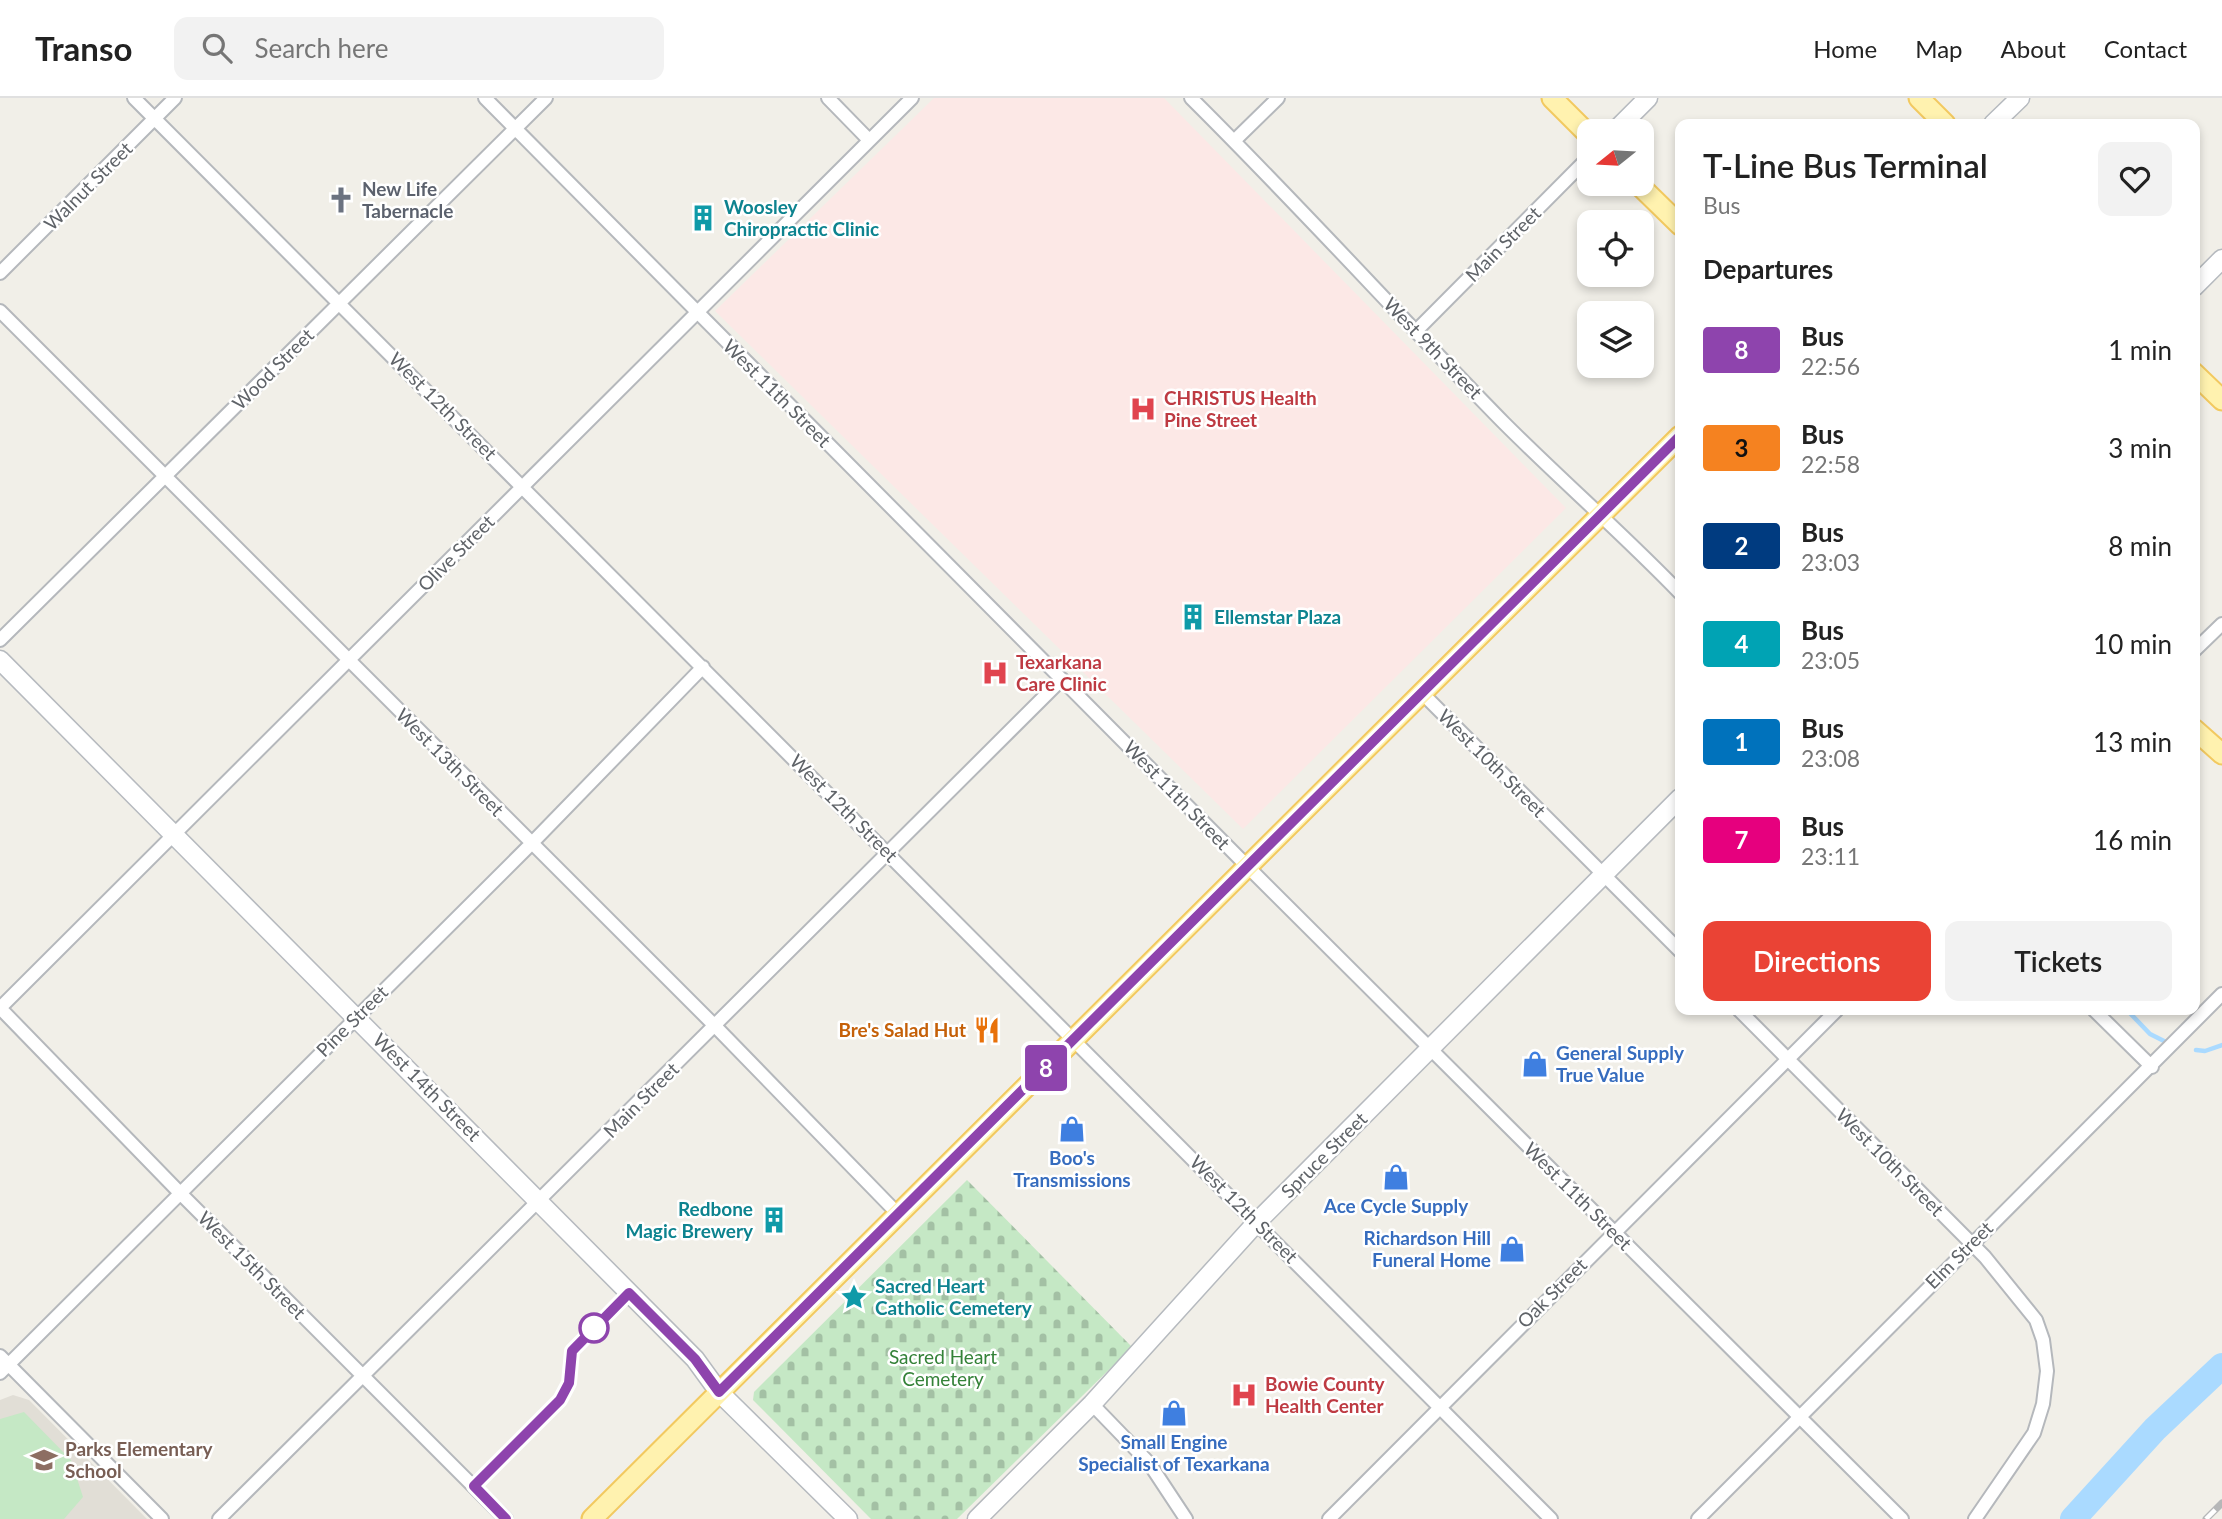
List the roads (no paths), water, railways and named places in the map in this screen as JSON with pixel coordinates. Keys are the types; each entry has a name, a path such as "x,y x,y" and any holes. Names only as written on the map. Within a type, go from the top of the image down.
{"main road":[{"path":"1552,98 1577,123"},
{"path":"1919,98 1940,119"},
{"path":"1650,196 1675,220"},
{"path":"2200,379 2222,400"},
{"path":"592,1519 1675,441"},
{"path":"2200,734 2222,754"}],"street":[{"name":"West 12th Street","path":"134,98 890,853 1551,1519"},
{"name":"Walnut Street","path":"0,273 175,98"},
{"name":"West 11th Street","path":"485,98 1248,867 1902,1519"},
{"name":"Wood Street","path":"0,640 547,98"},
{"path":"828,98 869,140"},
{"name":"Olive Street","path":"0,1008 912,98"},
{"name":"West 9th Street","path":"1191,98 1519,438 1675,588"},
{"path":"1234,141 1278,98"},
{"path":"1627,119 1648,98"},
{"path":"1998,119 2020,98"},
{"name":"Main Street","path":"1416,331 1577,169"},
{"path":"2200,280 2222,259"},
{"name":"West 13th Street","path":"0,311 715,1026 899,1214"},
{"path":"2200,645 2222,624"},
{"name":"West 14th Street","path":"0,660 695,1359 719,1392 848,1519"},
{"name":"Pine Street","path":"3,1365 531,844 703,667"},
{"name":"Main Street","path":"219,1519 1062,679"},
{"name":"West 10th Street","path":"1423,694 1675,946"},
{"name":"Spruce Street","path":"977,1519 1092,1404 1257,1222 1675,803"},
{"name":"Elm Street","path":"1698,1519 2222,994"},
{"name":"West 15th Street","path":"0,1008 180,1193 506,1519"},
{"name":"West 10th Street","path":"1744,1015 2000,1272 2036,1320 2043,1340 2047,1371 2043,1404 2034,1433 1975,1519"},
{"name":"Oak Street","path":"1329,1519 1832,1015"},
{"path":"2099,1015 2151,1067"},
{"path":"3,1365 162,1519"},
{"path":"1092,1404 1149,1463 1186,1519"}],"waterway":[{"path":"2132,1015 2150,1034 2164,1041"},
{"path":"2196,1050 2205,1051 2222,1045"},
{"path":"2073,1519 2155,1429 2222,1366"}],"railway":[{"path":"2206,1519 2222,1503"}],"place":[{"name":"New Life Tabernacle","path":"341,200"},
{"name":"Woosley Chiropractic Clinic","path":"703,218"},
{"name":"CHRISTUS Health Pine Street","path":"1143,409"},
{"name":"Ellemstar Plaza","path":"1193,617"},
{"name":"Texarkana Care Clinic","path":"995,673"},
{"name":"Bre's Salad Hut","path":"987,1030"},
{"name":"General Supply True Value","path":"1535,1064"},
{"name":"Boo's Transmissions","path":"1072,1129"},
{"name":"Ace Cycle Supply","path":"1396,1177"},
{"name":"Redbone Magic Brewery","path":"774,1220"},
{"name":"Richardson Hill Funeral Home","path":"1512,1249"},
{"name":"Sacred Heart Catholic Cemetery","path":"854,1297"},
{"name":"Bowie County Health Center","path":"1244,1395"},
{"name":"Small Engine Specialist of Texarkana","path":"1174,1413"},
{"name":"Parks Elementary School","path":"44,1460"}],"park label":[{"name":"Sacred Heart Cemetery","path":"943,1368"}]}
